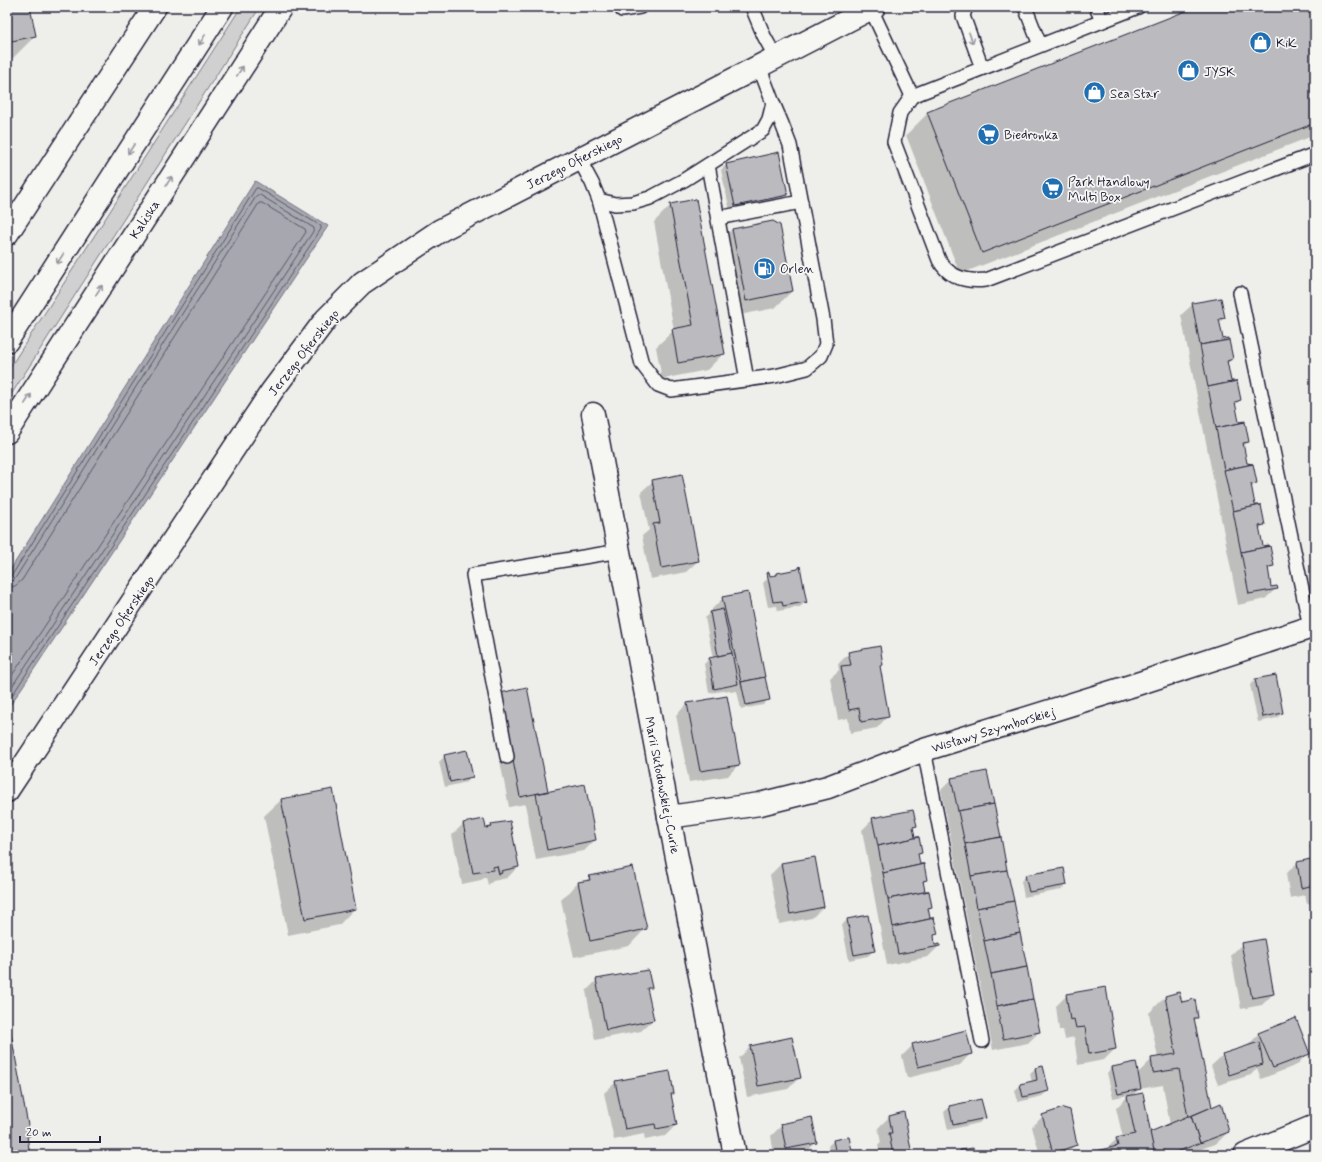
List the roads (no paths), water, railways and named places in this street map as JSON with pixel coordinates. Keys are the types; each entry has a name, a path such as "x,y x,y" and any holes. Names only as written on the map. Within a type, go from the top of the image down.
{"street":[{"path":"7,234 155,7"},
{"path":"7,341 222,7"},
{"name":"Kaliska","path":"7,432 281,7"},
{"name":"Jerzego Ofierskiego","path":"7,791 272,391 326,319 362,283 442,230 872,8"},
{"name":"Marii Skłodowskiej-Curie","path":"593,414 620,552 668,817 735,1155"},
{"name":"Wisławy Szymborskiej","path":"668,817 760,804 828,787 924,750 1137,684 1313,626"},
{"path":"1245,1155 1315,1126"}],"lane":[{"path":"622,7 622,10 640,7"},
{"path":"579,159 599,200 642,364 658,385 671,390 775,376 807,368 821,356 826,344 823,319 790,145 773,103 764,36 752,7"},
{"path":"966,7 963,16 982,68"},
{"path":"1025,7 1040,45"},
{"path":"1096,7 1102,21"},
{"path":"1138,7 912,96 900,113 894,142 939,260 944,269 958,278 968,281 986,280 1315,154"},
{"path":"872,8 912,96"},
{"path":"599,200 615,204 633,203 650,198 708,165 763,130 769,119 773,103"},
{"path":"708,165 747,380"},
{"path":"718,218 801,202"},
{"path":"1240,293 1313,626"},
{"path":"507,757 473,575 620,552"},
{"path":"924,750 982,1041"}],"water":[{"path":"255,181 328,226 7,710 7,575"}],"place":[{"name":"KiK","path":"1260,42"},
{"name":"JYSK","path":"1188,71"},
{"name":"Sea Star","path":"1095,93"},
{"name":"Biedronka","path":"989,134"},
{"name":"Park Handlowy Multi Box","path":"1053,188"},
{"name":"Orlen","path":"764,268"}]}
